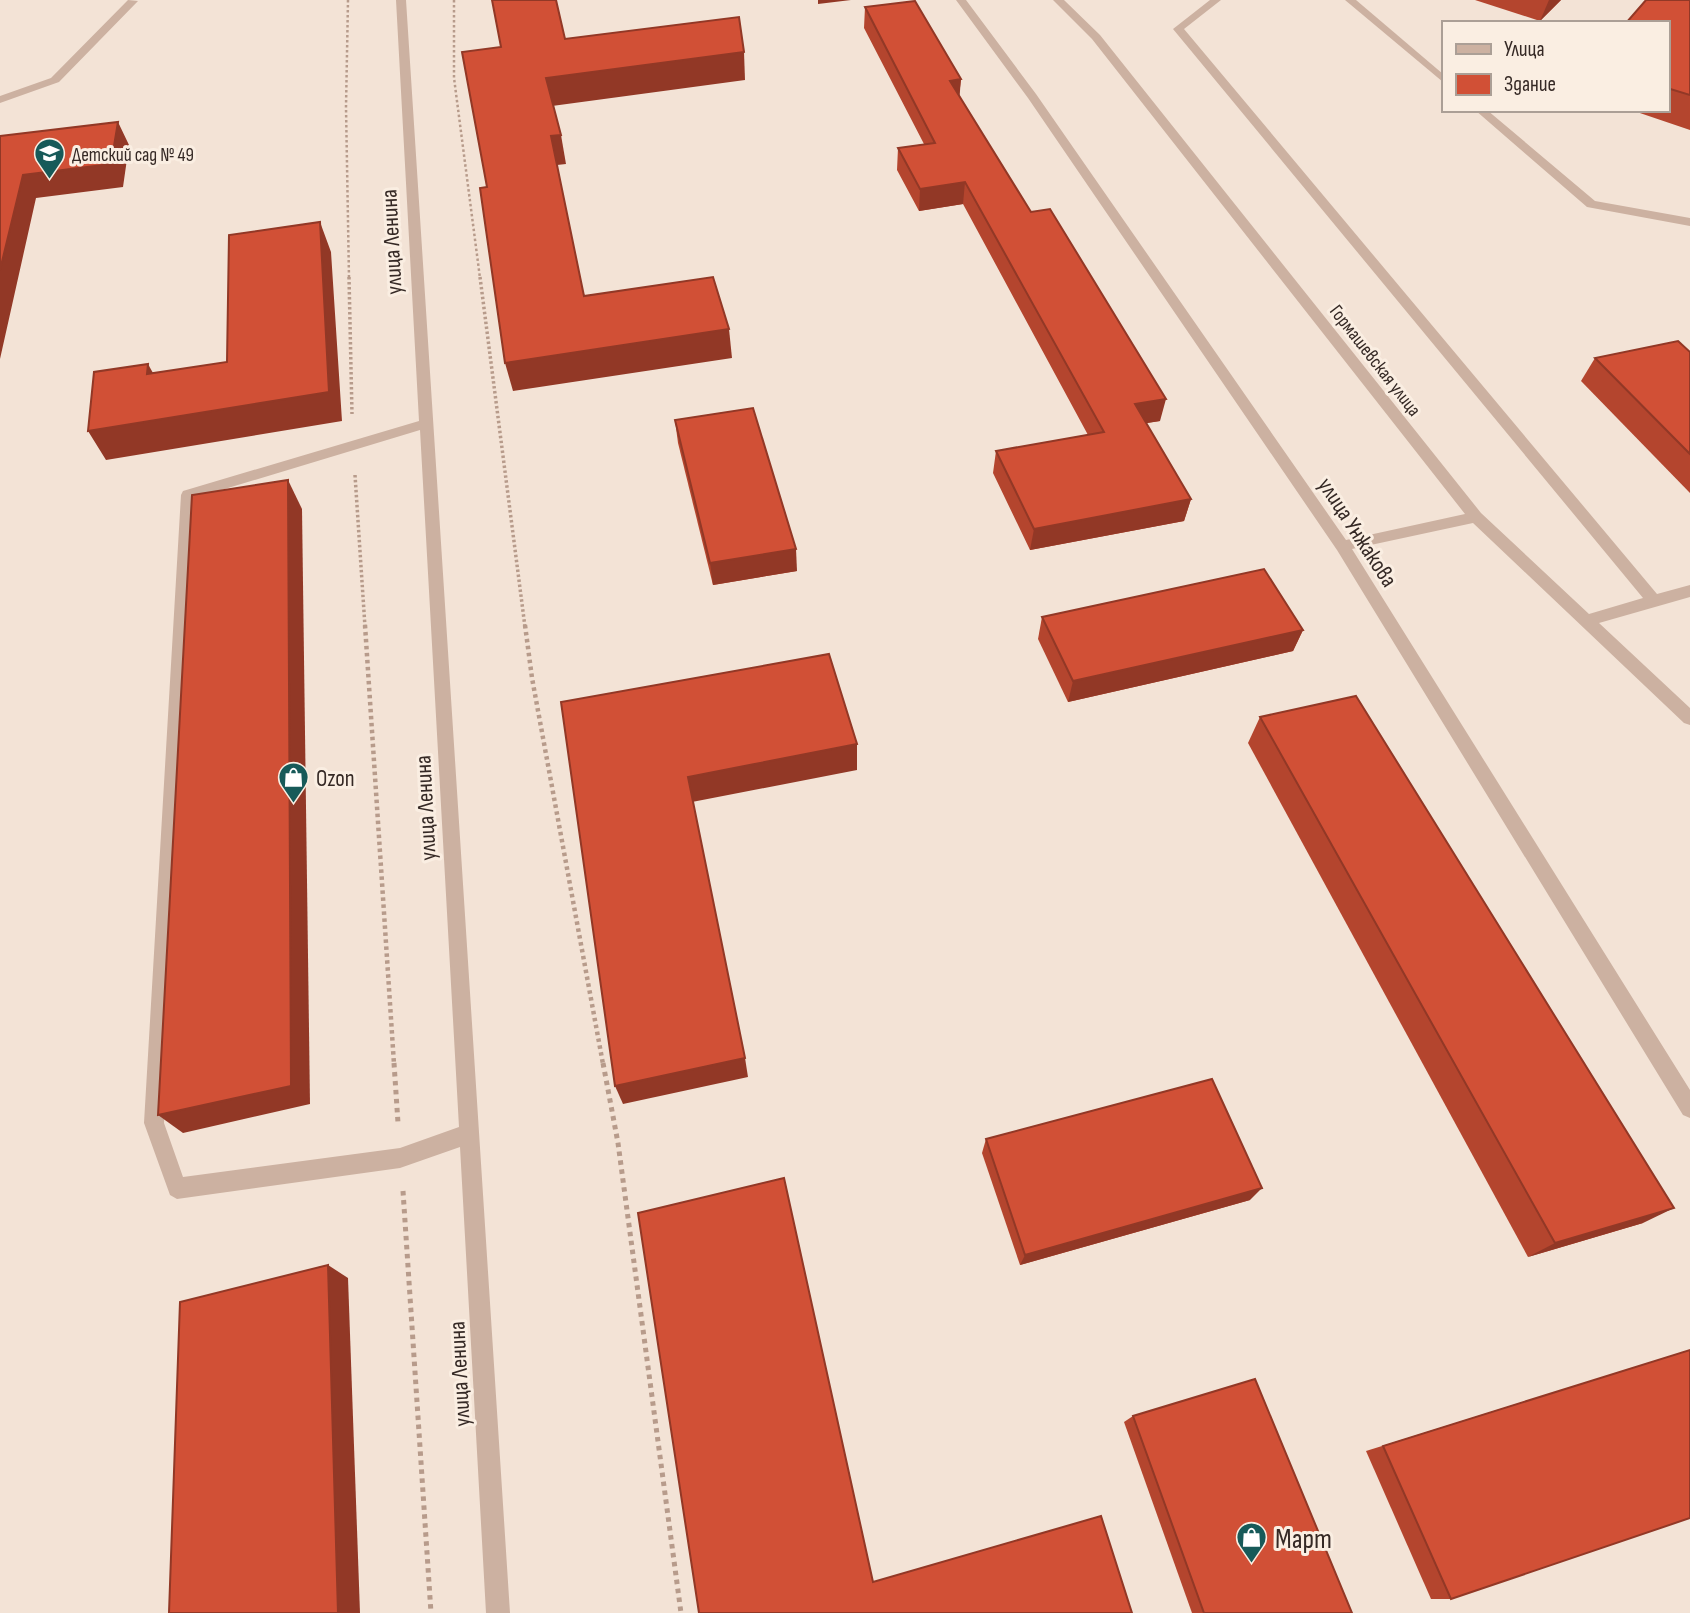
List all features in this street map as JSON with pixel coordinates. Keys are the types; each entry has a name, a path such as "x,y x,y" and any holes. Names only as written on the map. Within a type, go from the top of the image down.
{"street":[{"name":"улица Ленина","path":"401,0 498,1613"},
{"name":"улица Унжакова","path":"961,0 1032,96 1342,546 1690,1108"},
{"name":"Гормашевская улица","path":"1058,0 1096,37 1476,517 1690,718"},
{"path":"1216,0 1178,29 1654,601"},
{"path":"1350,0 1442,78"},
{"path":"0,100 55,80 133,1"},
{"path":"1482,112 1591,204 1690,222"},
{"path":"426,424 188,495 154,1123 177,1188 400,1158 469,1133"},
{"path":"1342,546 1476,517"},
{"path":"1587,620 1690,591"}],"path":[{"path":"348,0 346,107 353,444 431,1613"},
{"path":"454,0 454,78 530,665 618,1143 681,1613"}],"building":[{"path":"492,0 556,0 565,39 739,17 744,52 546,78 561,135 551,136 584,296 713,277 729,329 505,363 480,188 487,187 462,52 501,47"},
{"path":"1646,0 1690,0 1690,95 1669,89 1669,21 1628,21"},
{"path":"915,1 961,79 950,81 1031,212 1050,209 1166,399 1135,404 1191,499 1034,529 996,451 1104,432 965,182 920,189 898,148 935,143 865,7"},
{"path":"118,122 111,164 23,175 0,270 0,136"},
{"path":"320,222 329,392 88,431 94,372 148,364 147,374 227,362 229,235"},
{"path":"1678,341 1690,352 1690,454 1595,358"},
{"path":"753,408 796,549 710,563 675,420"},
{"path":"288,480 291,1086 158,1115 192,495"},
{"path":"1264,569 1303,630 1073,681 1042,617"},
{"path":"829,654 857,744 688,777 745,1058 615,1086 561,702"},
{"path":"1356,696 1674,1208 1555,1243 1260,717"},
{"path":"1212,1079 1262,1188 1025,1255 986,1139"},
{"path":"784,1178 873,1582 1101,1516 1132,1613 699,1613 638,1213"},
{"path":"328,1265 338,1613 169,1613 180,1302"},
{"path":"1690,1350 1690,1518 1451,1599 1383,1446"},
{"path":"1255,1379 1352,1613 1204,1613 1133,1416"}],"place":[{"name":"Детский сад № 49","path":"49,181"},
{"name":"Ozon","path":"293,805"},
{"name":"Март","path":"1252,1565"}]}
